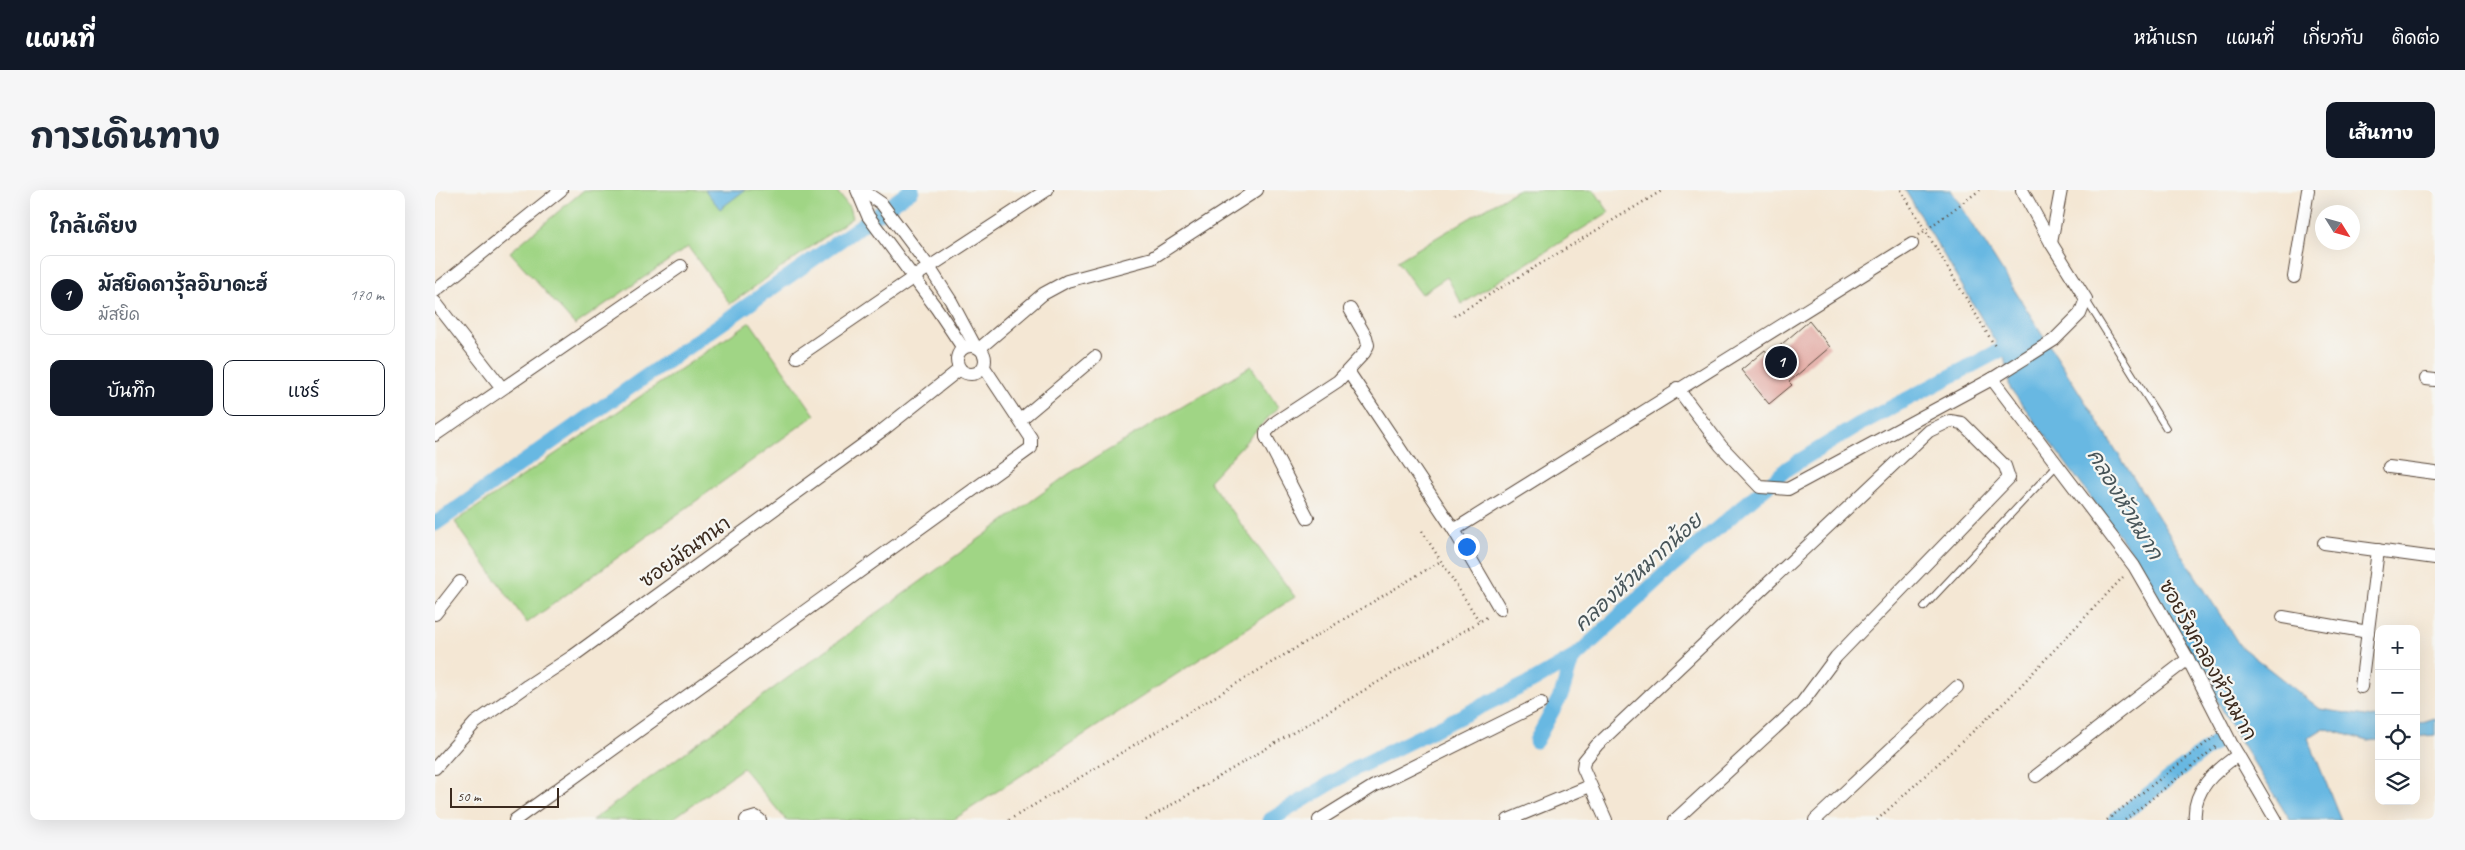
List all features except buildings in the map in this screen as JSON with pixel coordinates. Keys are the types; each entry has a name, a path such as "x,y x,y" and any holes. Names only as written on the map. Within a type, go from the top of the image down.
{"street":[{"path":"435,291 561,190"},
{"path":"515,820 1031,448 1031,438 984,367 985,355 972,348 914,277 868,216 857,190"},
{"path":"862,190 881,203 929,267 951,302 972,348"},
{"path":"797,357 914,277 1047,190"},
{"path":"984,367 973,374 960,369 957,360 1043,294 1067,281 1152,258 1257,190"},
{"path":"1677,388 1721,446 1760,487 1788,490 1996,376 2054,340 2080,314 2086,299 2051,244 2021,190"},
{"path":"2051,244 2061,190"},
{"path":"2294,277 2308,190"},
{"path":"1454,530 1677,388 1912,244"},
{"path":"435,435 681,266"},
{"path":"435,302 502,388"},
{"path":"1308,518 1266,437 1266,432 1277,421 1338,381 1364,353 1368,345 1367,337 1350,309"},
{"path":"1020,420 1095,357"},
{"name":"ซอยมัณฑนา","path":"435,768 475,723 573,656 883,430 960,369"},
{"path":"1349,371 1454,530 1500,609"},
{"name":"ซอยริมคลองหัวหมาก","path":"1996,376 2057,465 2133,566 2188,659 2238,755 2276,820"},
{"path":"1606,820 1583,768 1584,761 1597,746 1929,431 1950,421 1963,423 2005,466 2009,478 1836,657 1801,704 1675,820"},
{"path":"2389,467 2435,473"},
{"path":"2324,543 2435,558"},
{"path":"2361,687 2378,550"},
{"path":"435,614 460,582"},
{"path":"2283,617 2368,632"},
{"path":"2036,776 2188,659"},
{"path":"1815,820 1957,687"},
{"path":"1319,820 1373,786 1541,702"},
{"path":"2195,820 2194,808 2197,796 2221,766 2238,755"},
{"path":"1508,820 1590,786"},
{"path":"746,820 755,817 760,820"}],"lane":[{"path":"2086,299 2166,428"},
{"path":"1924,607 2057,465"}],"path":[{"path":"1455,316 1663,190"},
{"path":"1901,190 1996,348"},
{"path":"1926,228 1980,190"},
{"path":"1422,530 1479,621"},
{"path":"1009,820 1441,561"},
{"path":"1877,820 2008,699 2133,566"},
{"path":"1146,820 1500,609"},
{"path":"2107,820 2226,733"},
{"path":"2125,820 2226,733"}],"green space":[{"path":"584,190 836,190 849,207 852,218 730,304 688,247 575,325 510,252"},
{"path":"1517,190 1594,190 1609,212 1462,304 1447,277 1421,294 1397,261"},
{"path":"750,322 815,415 527,623 455,522"},
{"path":"1251,366 1278,407 1209,481 1295,597 953,820 786,820 743,768 671,820 592,820 1070,473"}],"water":[{"path":"705,190 745,190 720,209"},
{"name":"คลองหัวหมาก","path":"1905,190 1951,190 2240,646 2320,709 2375,717 2375,740 2367,741 2324,728 2308,738 2341,820 2290,820 2240,741 2138,561 2010,388 2004,356"},
{"path":"2435,718 2435,735 2420,737 2420,723"}],"waterway":[{"path":"435,524 912,190"},
{"name":"คลองหัวหมากน้อย","path":"1270,820 1356,768 1533,681 1576,656 1672,567 1788,468 1858,425 2018,341"},
{"path":"1536,741 1562,693 1572,659"},
{"path":"2115,820 2217,741"}],"place":[{"name":"มัสยิดดารุ้ลอิบาดะฮ์","path":"1781,362"}]}
